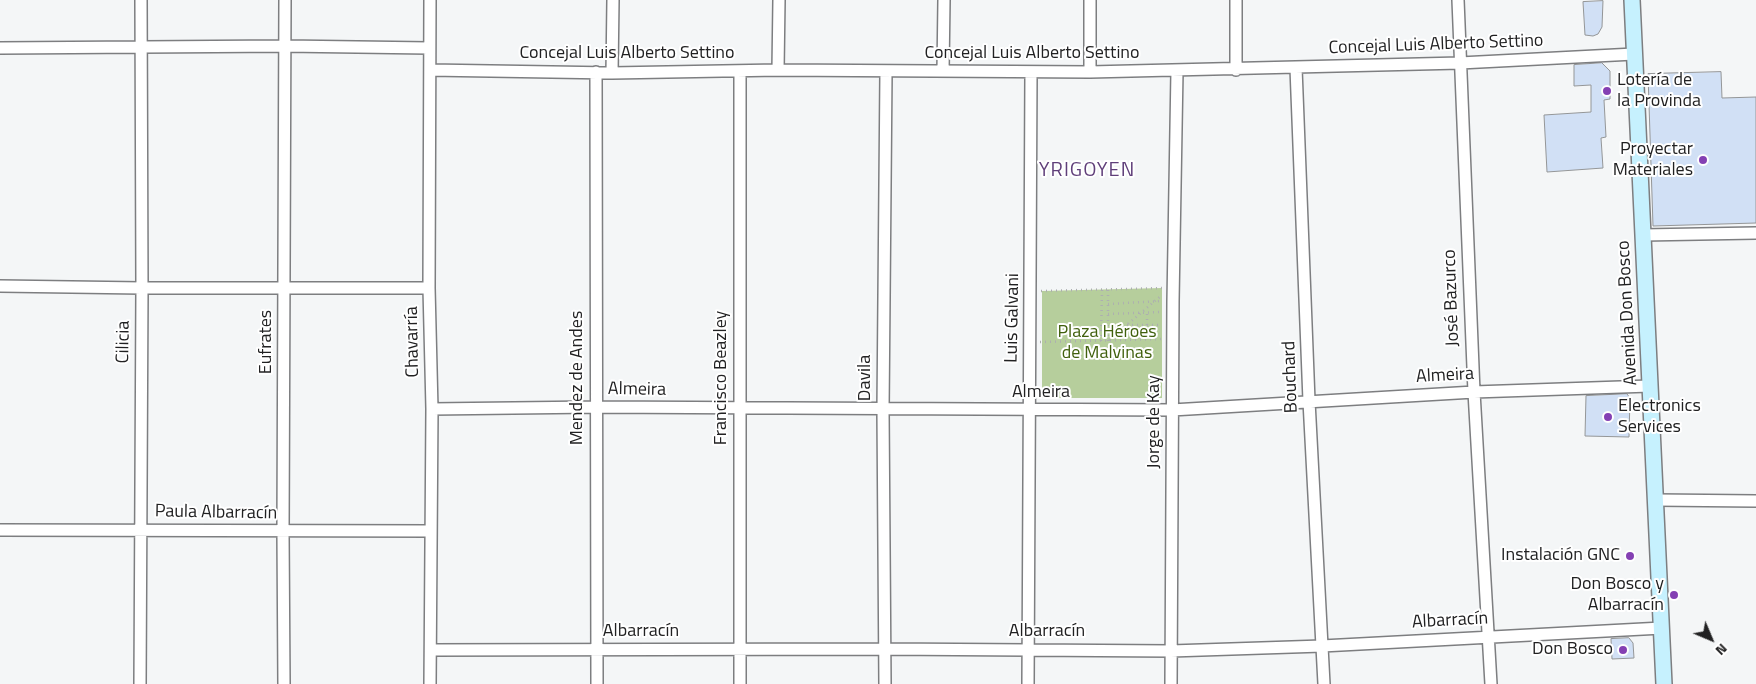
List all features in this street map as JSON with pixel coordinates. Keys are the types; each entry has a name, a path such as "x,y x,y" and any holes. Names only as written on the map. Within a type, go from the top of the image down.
{"main road":[{"name":"Avenida Don Bosco","path":"1632,0 1664,684"}],"street":[{"name":"Cilicia","path":"140,684 141,0"},
{"name":"Eufrates","path":"284,684 285,0"},
{"name":"Chavarría","path":"430,0 429,288 432,409 430,684"},
{"path":"612,73 614,0"},
{"path":"778,70 779,0"},
{"path":"943,72 944,0"},
{"path":"1090,0 1090,72"},
{"path":"1236,0 1236,70"},
{"name":"José Bazurco","path":"1458,0 1474,392 1491,684"},
{"path":"0,48 285,46 429,48"},
{"name":"Concejal Luis Alberto Settino","path":"430,70 612,73 778,70 1031,73 1236,70 1460,63 1634,54"},
{"name":"Bouchard","path":"1296,68 1324,684"},
{"name":"Francisco Beazley","path":"740,71 740,684"},
{"name":"Jorge de Kay","path":"1171,684 1172,288 1177,71"},
{"name":"Mendez de Andes","path":"596,72 595,407 597,684"},
{"name":"Davila","path":"885,684 883,410 886,72"},
{"name":"Luis Galvani","path":"1028,684 1031,73"},
{"path":"1643,235 1756,233"},
{"path":"0,286 285,289 429,288"},
{"name":"Almeira","path":"432,409 595,407 1028,411 1172,410 1474,392 1650,386"},
{"path":"1656,500 1756,502"},
{"name":"Paula Albarracín","path":"0,530 431,531"},
{"name":"Albarracín","path":"430,650 1028,649 1171,651 1322,646 1662,628"}],"path":[{"path":"1031,292 1172,288"},
{"path":"1108,341 1172,288"},
{"path":"1101,341 1102,290"},
{"path":"1108,290 1108,341"},
{"path":"1108,304 1154,301 1173,306"},
{"path":"1108,314 1147,312 1173,306"},
{"path":"1147,312 1147,325"},
{"path":"1126,325 1173,325"},
{"path":"1030,342 1173,339"}],"green space":[{"name":"Plaza Héroes de Malvinas","path":"1162,288 1162,398 1042,398 1042,291"}],"building":[{"path":"1603,1 1602,27 1598,34 1593,36 1585,35 1583,2"},
{"path":"1602,63 1610,71 1610,99 1604,100 1606,137 1601,138 1603,168 1547,172 1544,115 1591,112 1591,85 1574,86 1574,65"},
{"name":"Proyectar Materiales","path":"1721,72 1722,98 1756,97 1756,223 1653,226 1648,74"},
{"name":"Electronics Services","path":"1627,394 1630,398 1629,437 1585,436 1586,396"},
{"name":"Don Bosco","path":"1629,638 1633,643 1634,658 1612,659 1611,639"}],"place":[{"name":"Lotería de la Provinda","path":"1607,91"},
{"name":"Proyectar Materiales","path":"1703,160"},
{"name":"Electronics Services","path":"1608,417"},
{"name":"Instalación GNC","path":"1630,556"},
{"name":"Don Bosco y Albarracín","path":"1674,595"},
{"name":"Don Bosco","path":"1623,650"}],"district":[{"name":"YRIGOYEN","path":"1087,171"}]}
